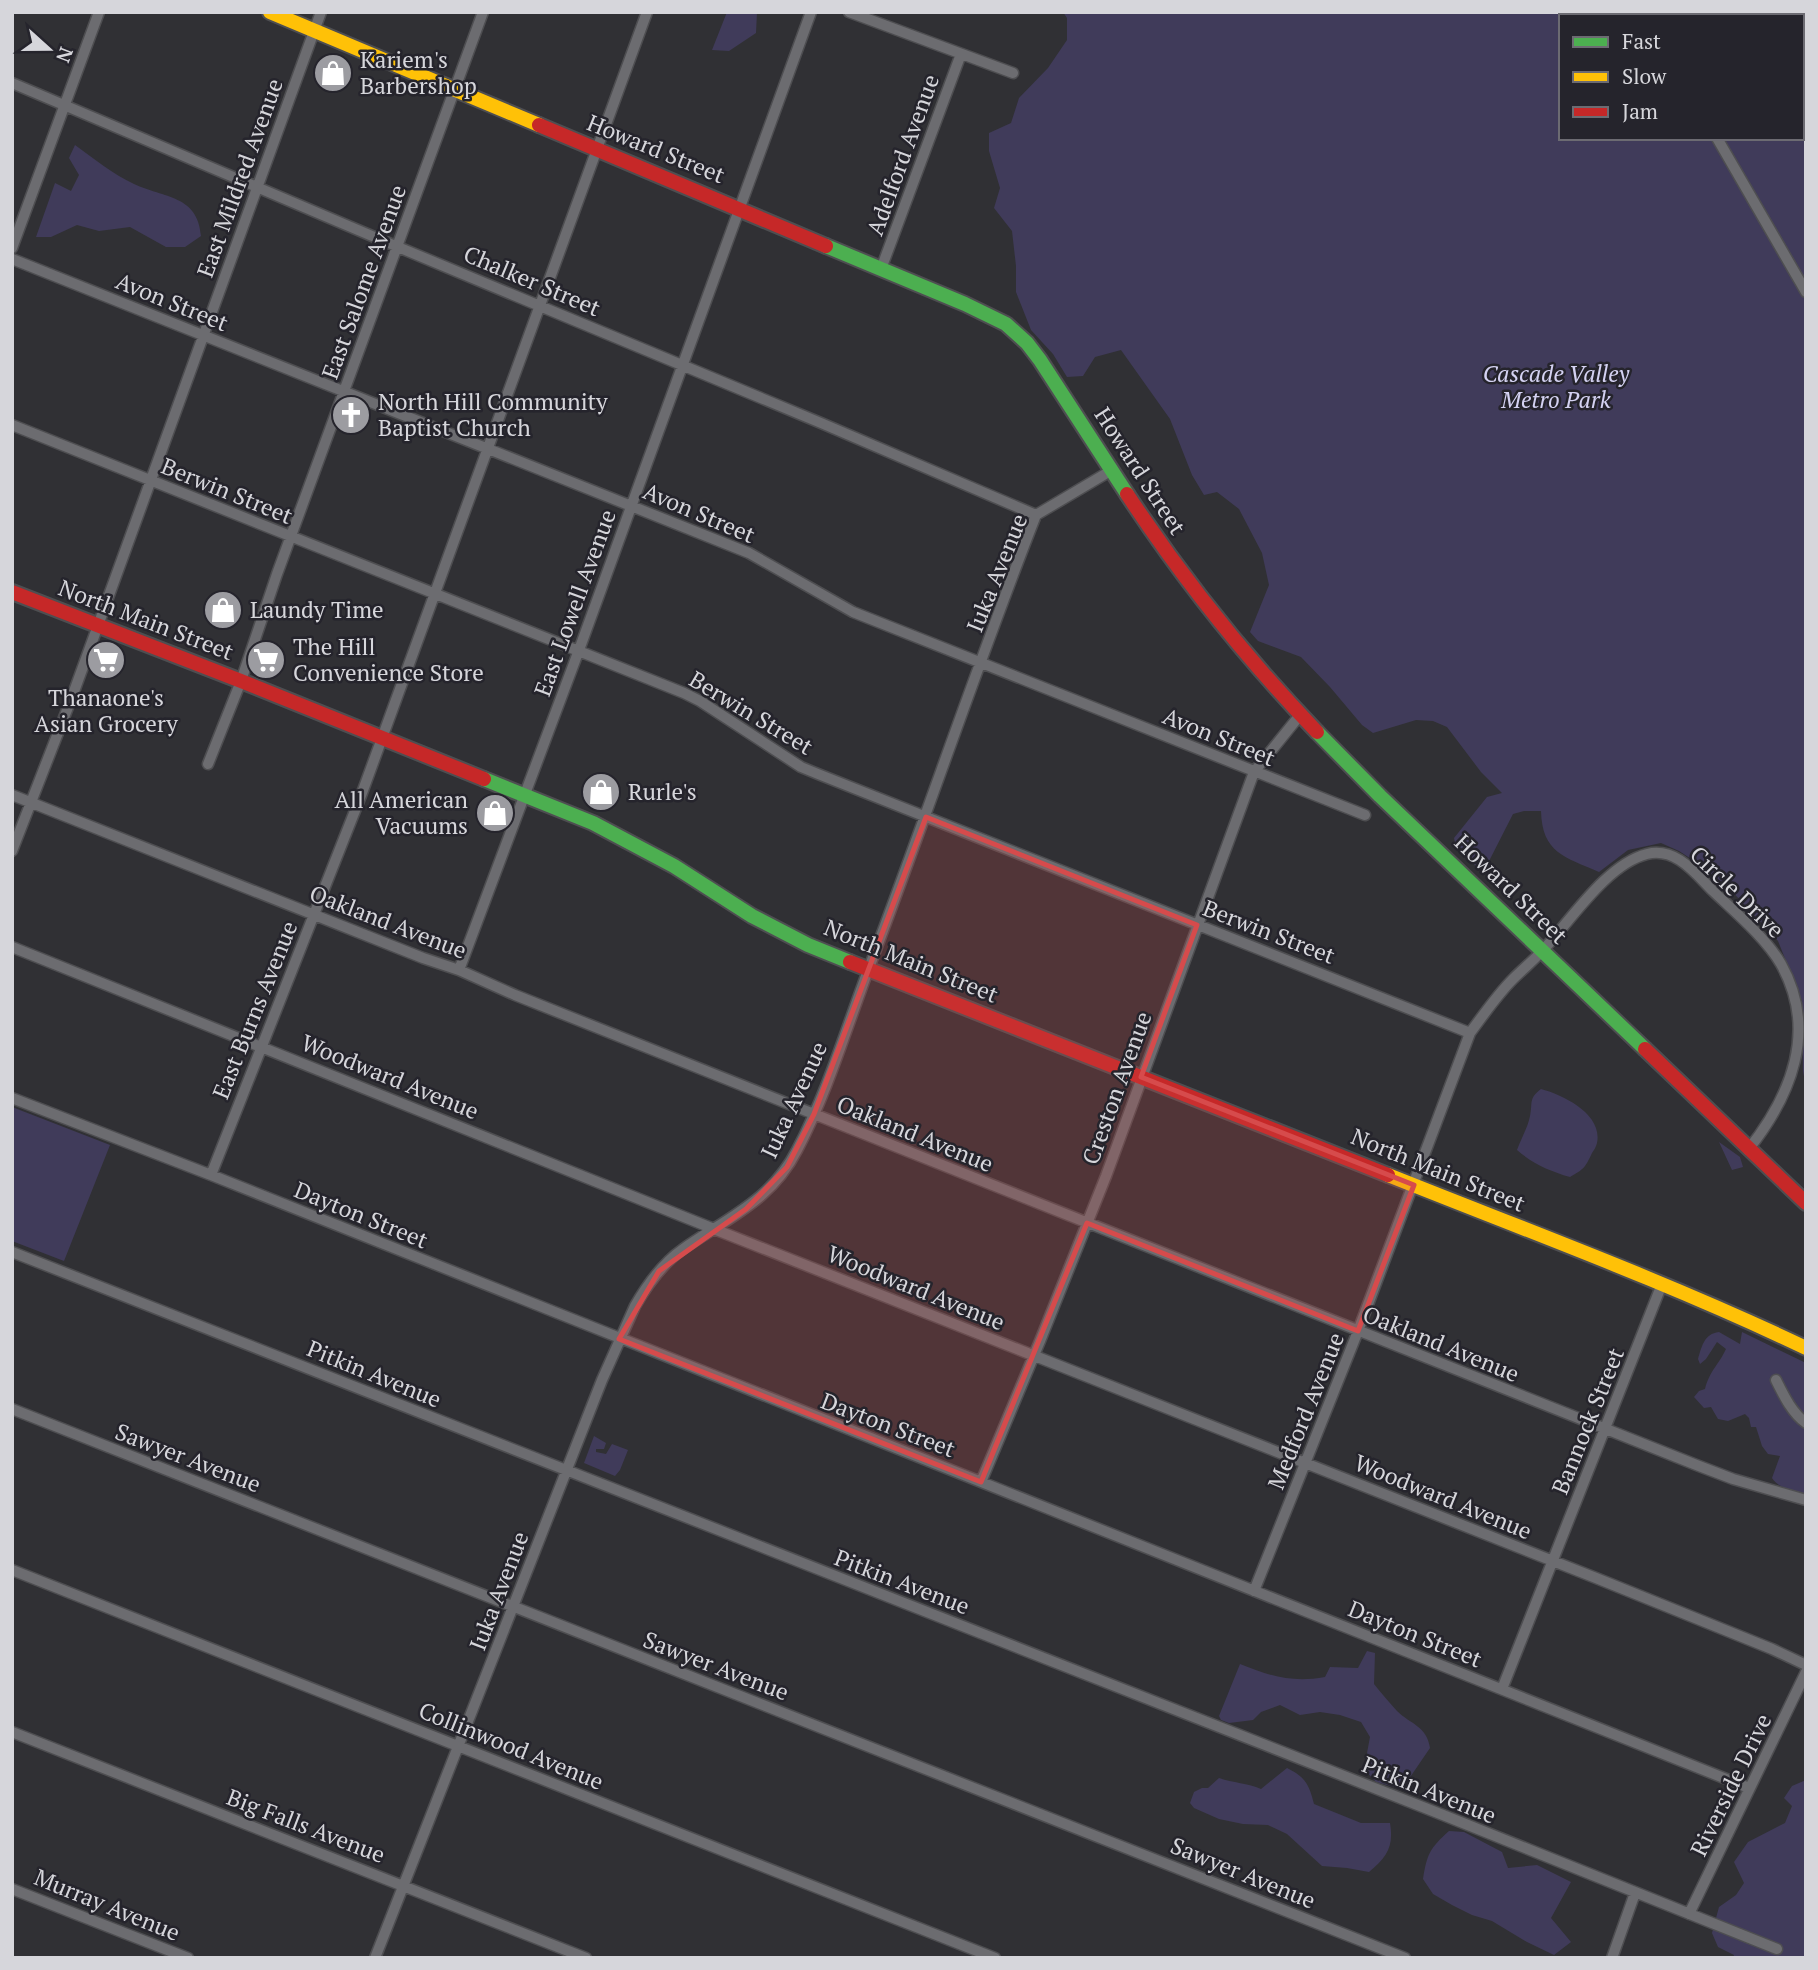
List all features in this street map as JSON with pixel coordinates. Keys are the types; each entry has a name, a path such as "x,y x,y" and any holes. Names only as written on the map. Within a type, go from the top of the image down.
{"main road":[{"name":"Howard Street","path":"270,12 998,319 1020,336 1040,360 1155,537 1193,589 1225,630 1300,715 1398,814 1806,1203"},
{"name":"North Main Street","path":"12,592 526,795 618,835 674,866 751,916 808,945 1662,1284 1806,1348"}],"street":[{"path":"12,248 99,12"},
{"name":"East Mildred Avenue","path":"12,851 32,803 321,12"},
{"name":"East Salome Avenue","path":"208,764 483,12"},
{"name":"East Burns Avenue","path":"211,1175 362,793 647,12"},
{"name":"East Lowell Avenue","path":"459,970 526,795 811,12"},
{"path":"849,12 1013,73"},
{"name":"Adelford Avenue","path":"881,269 961,54"},
{"name":"Chalker Street","path":"12,83 1036,515"},
{"path":"1718,140 1806,292"},
{"name":"Avon Street","path":"12,259 749,553 853,612 1365,815"},
{"name":"Berwin Street","path":"12,425 579,650 700,701 801,767 1470,1032"},
{"name":"Iuka Avenue","path":"375,1958 619,1339 642,1294 659,1271 680,1251 746,1209 776,1182 797,1151 814,1114 869,969 1036,515 1112,470"},
{"name":"Creston Avenue","path":"981,1482 1128,1117 1254,772 1300,715"},
{"name":"Oakland Avenue","path":"12,795 459,970 1732,1479 1806,1500"},
{"name":"Circle Drive","path":"1543,950 1586,899 1615,872 1649,853 1673,856 1684,863 1734,911 1781,964 1792,991 1798,1022 1797,1051 1780,1103 1772,1119 1748,1150"},
{"name":"Woodward Avenue","path":"12,947 1772,1649 1806,1665"},
{"name":"Medford Avenue","path":"1254,1591 1307,1464 1470,1032 1494,999 1543,950"},
{"name":"Dayton Street","path":"12,1098 1749,1788"},
{"name":"Pitkin Avenue","path":"12,1252 1777,1949"},
{"name":"Bannock Street","path":"1502,1689 1662,1284"},
{"path":"1776,1380 1791,1408 1806,1423"},
{"name":"Sawyer Avenue","path":"12,1409 1405,1958"},
{"name":"Collinwood Avenue","path":"12,1570 995,1958"},
{"name":"Riverside Drive","path":"1689,1914 1806,1672"},
{"name":"Big Falls Avenue","path":"12,1731 586,1958"},
{"name":"Murray Avenue","path":"12,1889 188,1958"},
{"path":"1612,1958 1636,1893"}],"highlighted area":[{"path":"926,817 1197,925 1141,1077 1414,1185 1358,1331 1087,1223 981,1482 619,1339 659,1271 746,1209 787,1167 814,1114"}],"green space":[{"path":"727,12 757,12 756,33 729,51 712,50"},
{"name":"Cascade Valley Metro Park","path":"1063,12 1806,12 1806,1087 1803,1071 1802,1001 1778,941 1728,887 1702,866 1661,843 1628,850 1599,872 1566,857 1551,845 1542,825 1541,811 1513,814 1487,865 1477,868 1465,853 1456,847 1454,838 1487,797 1502,793 1481,772 1447,727 1433,721 1416,720 1373,733 1362,725 1301,657 1258,641 1250,632 1269,585 1262,553 1239,509 1217,492 1204,495 1192,475 1170,419 1121,350 1095,357 1083,376 1067,377 1053,354 1031,330 1016,292 1012,231 994,208 1000,188 989,151 989,133 1011,123 1019,98 1048,68 1067,40 1067,18"},
{"path":"75,145 126,180 186,205 198,223 201,236 185,247 166,247 130,227 99,231 77,225 51,237 36,237 55,183 71,191 79,175 69,158"},
{"path":"1541,1089 1580,1107 1594,1123 1597,1144 1588,1162 1570,1177 1542,1166 1517,1150 1529,1120 1533,1099"},
{"path":"12,1107 110,1145 64,1261 12,1241"},
{"path":"1719,1142 1740,1157 1743,1167 1732,1170"},
{"path":"1719,1332 1740,1344 1742,1332 1806,1363 1806,1494 1792,1491 1775,1482 1772,1478 1780,1456 1768,1454 1762,1446 1756,1427 1751,1427 1745,1414 1728,1421 1718,1419 1711,1407 1704,1408 1694,1397 1705,1389 1726,1349 1717,1342 1700,1364 1698,1359 1704,1341"},
{"path":"594,1436 606,1443 604,1449 596,1449 596,1452 606,1454 612,1444 628,1450 615,1476 584,1463"},
{"path":"1367,1651 1375,1653 1374,1684 1397,1711 1422,1730 1430,1748 1402,1789 1376,1782 1364,1769 1370,1737 1361,1722 1320,1712 1300,1715 1280,1705 1261,1712 1253,1720 1229,1723 1221,1720 1219,1716 1240,1664 1281,1677 1313,1679 1325,1677 1330,1667 1358,1668"},
{"path":"1287,1768 1305,1782 1314,1804 1361,1823 1390,1823 1391,1839 1388,1851 1369,1872 1322,1866 1287,1834 1268,1825 1219,1819 1194,1808 1190,1803 1194,1792 1208,1788 1219,1778 1261,1789"},
{"path":"1806,1780 1806,1958 1733,1958 1734,1955 1718,1947 1712,1933 1719,1907 1736,1895 1744,1883 1734,1862 1748,1842 1785,1823 1792,1806 1784,1798 1792,1786"},
{"path":"1449,1831 1464,1832 1502,1852 1508,1868 1537,1865 1571,1882 1551,1918 1571,1942 1554,1955 1492,1921 1472,1915 1433,1894 1423,1879 1426,1863 1433,1847"}],"traffic: fast":[{"path":"826,246 1006,324 1027,343 1040,360 1127,494"},
{"path":"1317,732 1380,796 1645,1049"},
{"path":"484,779 593,823 674,866 752,916 808,945 850,962"}],"traffic: slow":[{"path":"270,12 539,125"},
{"path":"1388,1175 1651,1279 1806,1348"}],"traffic: jam":[{"path":"539,125 826,246"},
{"path":"1127,494 1216,617 1265,676 1317,732"},
{"path":"12,592 484,779"},
{"path":"850,962 1388,1175"},
{"path":"1645,1049 1806,1203"}],"place":[{"name":"Kariem's Barbershop","path":"333,73"},
{"name":"North Hill Community Baptist Church","path":"351,415"},
{"name":"Laundy Time","path":"223,610"},
{"name":"Thanaone's Asian Grocery","path":"106,660"},
{"name":"The Hill Convenience Store","path":"266,660"},
{"name":"Rurle's","path":"601,792"},
{"name":"All American Vacuums","path":"495,813"}]}
